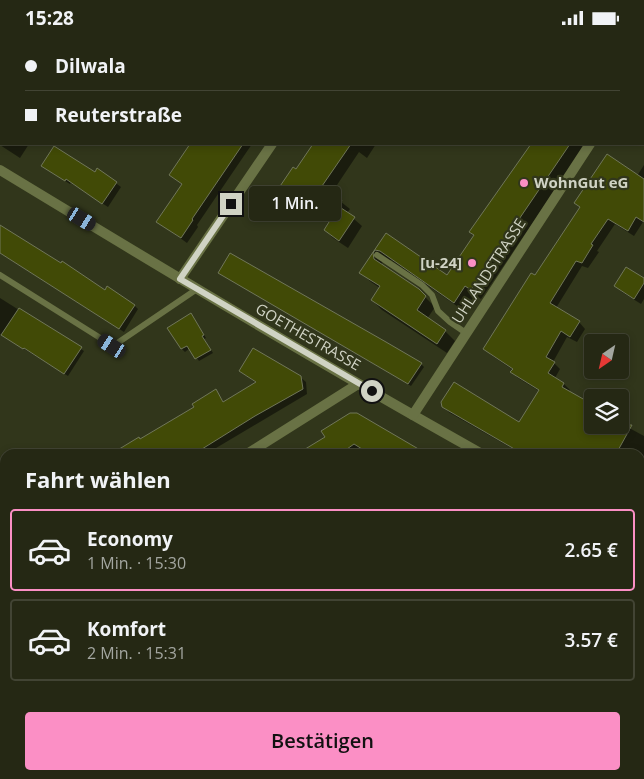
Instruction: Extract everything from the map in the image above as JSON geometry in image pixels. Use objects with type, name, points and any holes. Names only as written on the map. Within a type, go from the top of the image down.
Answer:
[{"type":"street","points":[[180,279],[271,145]]},
{"type":"street","name":"UHLANDSTRASSE","points":[[413,415],[589,145]]},
{"type":"street","name":"GOETHESTRASSE","points":[[0,170],[180,279],[473,449]]},
{"type":"street","points":[[255,449],[358,383]]},
{"type":"lane","points":[[377,255],[422,285],[432,295],[438,311],[466,333]]},
{"type":"lane","points":[[0,275],[112,346],[197,289]]},
{"type":"building","points":[[189,145],[242,145],[181,238],[156,222],[182,184],[169,175]]},
{"type":"building","points":[[312,145],[350,145],[322,186],[342,200],[338,206],[355,217],[339,241],[324,230],[329,222],[302,204],[296,214],[272,198],[293,167],[296,169]]},
{"type":"building","points":[[530,145],[569,145],[471,290],[465,286],[454,303],[380,251],[375,250],[373,253],[374,259],[419,289],[426,296],[417,310],[446,330],[437,344],[371,300],[380,286],[359,273],[386,233],[447,275],[474,235],[469,232]]},
{"type":"building","points":[[54,146],[95,172],[97,168],[117,182],[102,204],[66,179],[65,181],[41,166]]},
{"type":"building","points":[[607,154],[644,179],[644,222],[636,217],[628,231],[608,219],[591,244],[593,245],[582,263],[576,261],[550,303],[580,321],[570,337],[561,331],[546,357],[555,362],[548,373],[564,383],[562,387],[584,399],[584,434],[627,434],[619,449],[514,449],[442,407],[441,402],[454,382],[519,422],[539,390],[510,372],[513,369],[483,349],[531,273],[535,275],[580,207],[574,203]]},
{"type":"building","points":[[0,225],[61,263],[62,261],[105,290],[107,286],[135,305],[119,329],[0,253]]},
{"type":"building","points":[[230,253],[422,363],[408,384],[218,273]]},
{"type":"building","points":[[626,267],[644,278],[644,283],[634,299],[614,286]]},
{"type":"building","points":[[19,308],[82,347],[64,374],[1,335]]},
{"type":"building","points":[[191,313],[211,350],[195,359],[187,346],[181,349],[167,328]]},
{"type":"building","points":[[253,348],[301,376],[303,389],[202,449],[119,449],[194,407],[192,404],[216,389],[223,402],[256,382],[239,371]]},
{"type":"building","points":[[350,413],[357,413],[418,449],[362,449],[354,444],[347,449],[305,449],[325,437],[321,431]]},
{"type":"place","name":"WohnGut eG","points":[[524,183]]},
{"type":"place","name":"[u-24]","points":[[472,263]]},
{"type":"route","points":[[231,204],[180,279],[372,391]]}]
